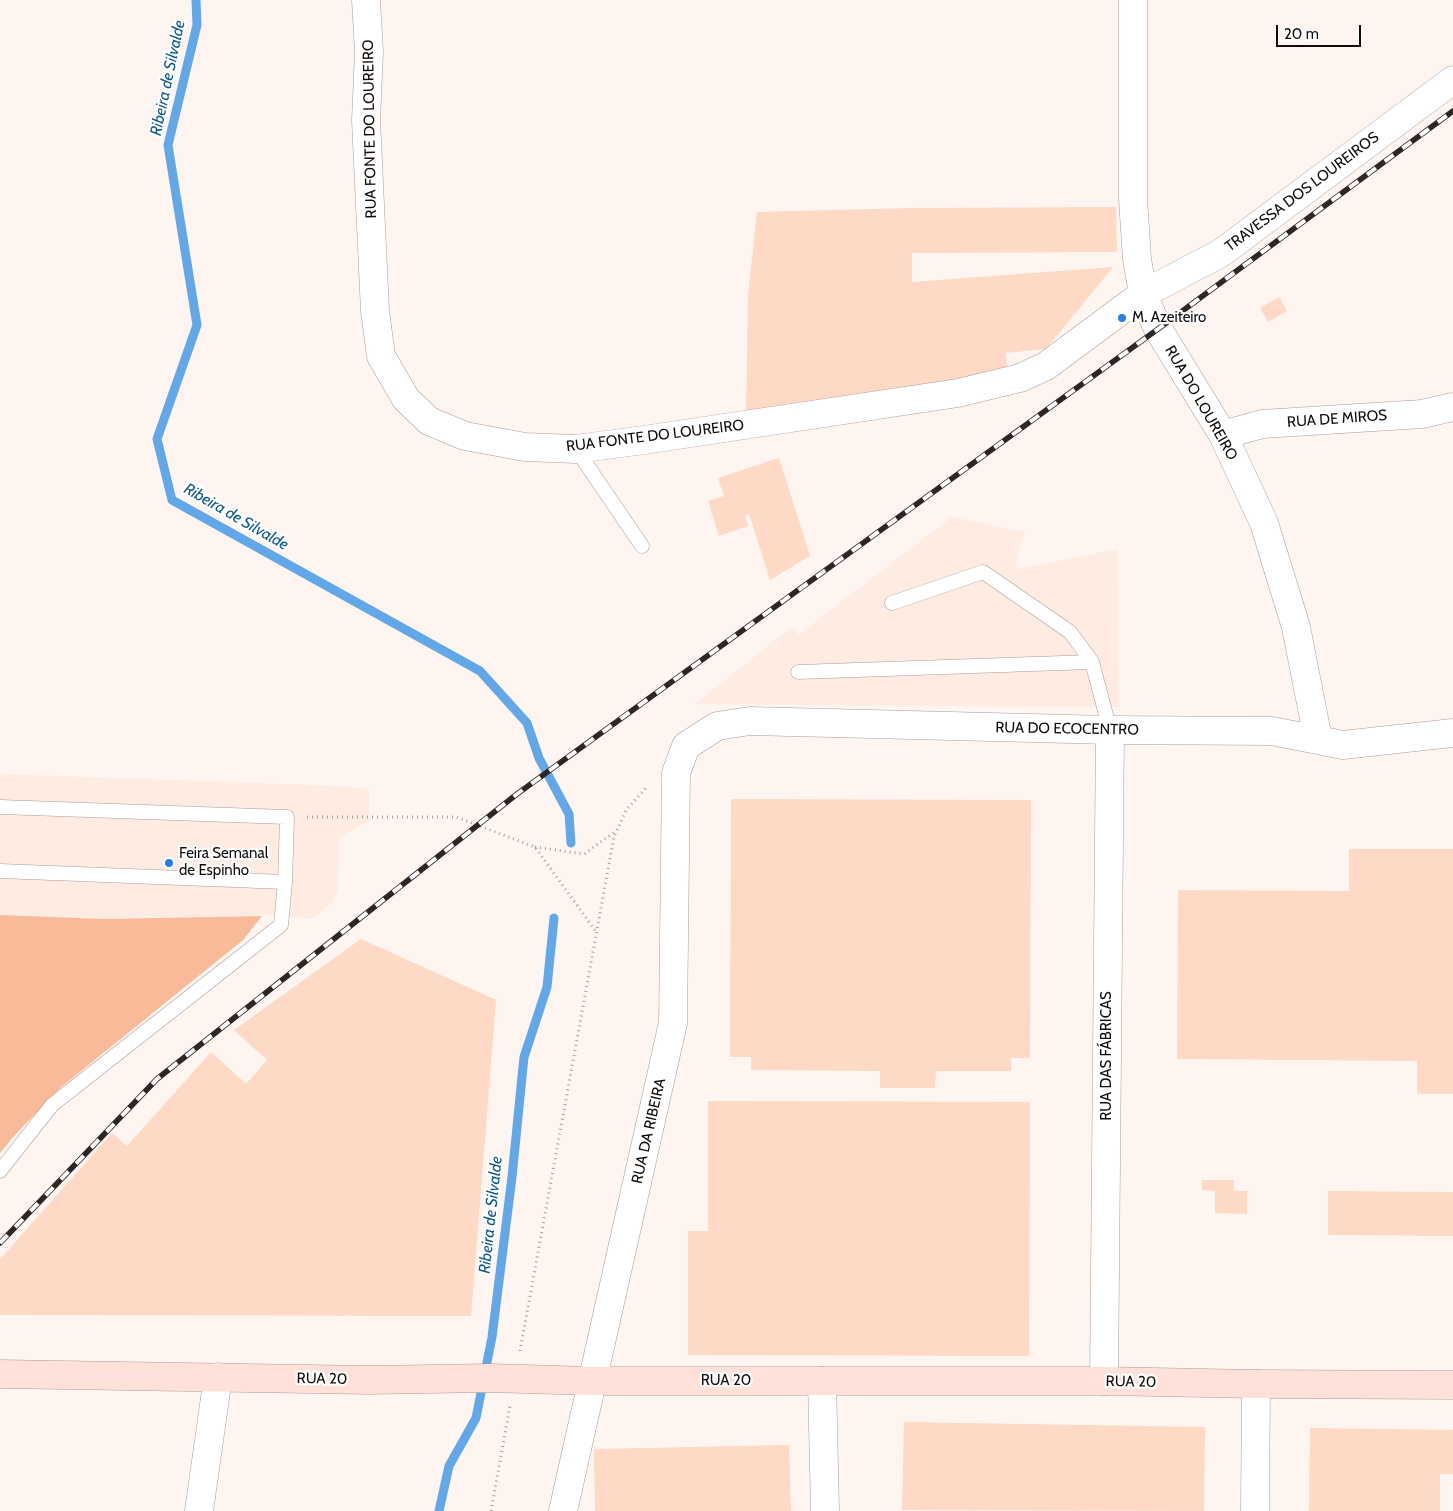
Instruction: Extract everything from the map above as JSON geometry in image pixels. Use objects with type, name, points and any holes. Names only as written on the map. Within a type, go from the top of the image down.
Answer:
[{"type":"main road","name":"RUA 20","points":[[0,1374],[370,1380],[503,1378],[592,1381],[1104,1381],[1453,1385]]},
{"type":"street","name":"RUA FONTE DO LOUREIRO","points":[[366,0],[369,52],[366,120],[375,310],[381,356],[406,399],[429,421],[465,436],[525,447],[576,449],[958,393],[1020,378],[1046,366],[1143,294]]},
{"type":"street","name":"RUA DO LOUREIRO","points":[[1133,0],[1133,199],[1137,259],[1143,294],[1158,328],[1223,435],[1264,523],[1296,627],[1318,739]]},
{"type":"street","name":"TRAVESSA DOS LOUREIROS","points":[[1143,294],[1221,253],[1453,80]]},
{"type":"street","name":"RUA DE MIROS","points":[[1223,435],[1262,424],[1422,414],[1453,407]]},
{"type":"street","name":"RUA DO ECOCENTRO","points":[[686,746],[717,726],[750,720],[1110,730],[1272,731],[1343,745],[1453,733]]},
{"type":"street","name":"RUA DAS FÁBRICAS","points":[[1104,1381],[1110,730]]},
{"type":"street","name":"RUA DA RIBEIRA","points":[[563,1511],[673,1023],[676,773],[686,746]]},
{"type":"street","points":[[199,1511],[218,1377]]},
{"type":"street","points":[[822,1381],[825,1511]]},
{"type":"street","points":[[1255,1511],[1256,1384]]},
{"type":"lane","points":[[576,449],[642,546]]},
{"type":"lane","points":[[892,603],[983,572],[1070,632],[1092,662],[1110,730]]},
{"type":"lane","points":[[798,672],[1092,662]]},
{"type":"lane","points":[[0,807],[287,817],[282,925],[52,1105],[0,1171]]},
{"type":"lane","points":[[0,871],[285,882]]},
{"type":"path","points":[[491,1511],[503,1378],[597,933],[614,837],[626,810],[652,782]]},
{"type":"path","points":[[287,817],[456,817],[535,847],[584,854],[617,830]]},
{"type":"path","points":[[535,847],[597,933]]},
{"type":"shaded area","points":[[952,517],[1025,532],[1014,570],[1118,549],[1119,707],[695,704],[792,627],[798,635]]},
{"type":"shaded area","name":"Feira Semanal de Espinho","points":[[0,774],[339,786],[369,789],[369,821],[339,838],[338,888],[333,902],[311,919],[273,915],[105,919],[0,915]]},
{"type":"shaded area","points":[[0,915],[105,919],[262,916],[243,940],[60,1088],[0,1153]]},
{"type":"building","points":[[1116,207],[1117,252],[912,253],[912,282],[1113,267],[1046,349],[1006,353],[1007,374],[746,416],[748,295],[757,212],[912,208]]},
{"type":"building","points":[[1279,297],[1287,311],[1268,322],[1260,308]]},
{"type":"building","points":[[779,458],[810,556],[770,580],[749,514],[745,516],[748,526],[719,536],[708,501],[724,496],[718,478]]},
{"type":"building","points":[[731,799],[1031,800],[1030,1058],[1011,1058],[1011,1071],[936,1071],[935,1088],[880,1088],[880,1071],[751,1070],[751,1057],[730,1057]]},
{"type":"building","points":[[1349,849],[1453,849],[1453,1094],[1417,1094],[1417,1061],[1177,1059],[1178,890],[1349,891]]},
{"type":"building","points":[[361,939],[496,1000],[471,1316],[0,1315],[0,1259],[112,1133],[127,1146],[211,1052],[246,1084],[267,1060],[234,1030]]},
{"type":"building","points":[[708,1101],[1030,1102],[1029,1356],[688,1355],[688,1231],[708,1231]]},
{"type":"building","points":[[1202,1180],[1234,1180],[1234,1191],[1247,1191],[1247,1214],[1215,1213],[1215,1191],[1202,1190]]},
{"type":"building","points":[[1328,1191],[1453,1192],[1453,1236],[1328,1235]]},
{"type":"building","points":[[904,1422],[1205,1427],[1204,1511],[902,1510]]},
{"type":"building","points":[[1310,1428],[1453,1430],[1453,1474],[1440,1474],[1440,1511],[1309,1511]]},
{"type":"building","points":[[789,1445],[791,1511],[595,1511],[594,1449]]},
{"type":"waterway","name":"Ribeira de Silvalde","points":[[196,0],[197,25],[168,145],[197,325],[157,439],[172,500],[480,671],[527,723],[539,758],[569,814],[571,843]]},
{"type":"waterway","name":"Ribeira de Silvalde","points":[[439,1511],[449,1466],[476,1418],[492,1337],[512,1177],[524,1057],[547,987],[554,918]]},
{"type":"railway","points":[[0,1243],[157,1079],[517,794],[1158,329],[1453,111]]},
{"type":"place","name":"M. Azeiteiro","points":[[1122,318]]},
{"type":"place","name":"Feira Semanal de Espinho","points":[[169,863]]}]
